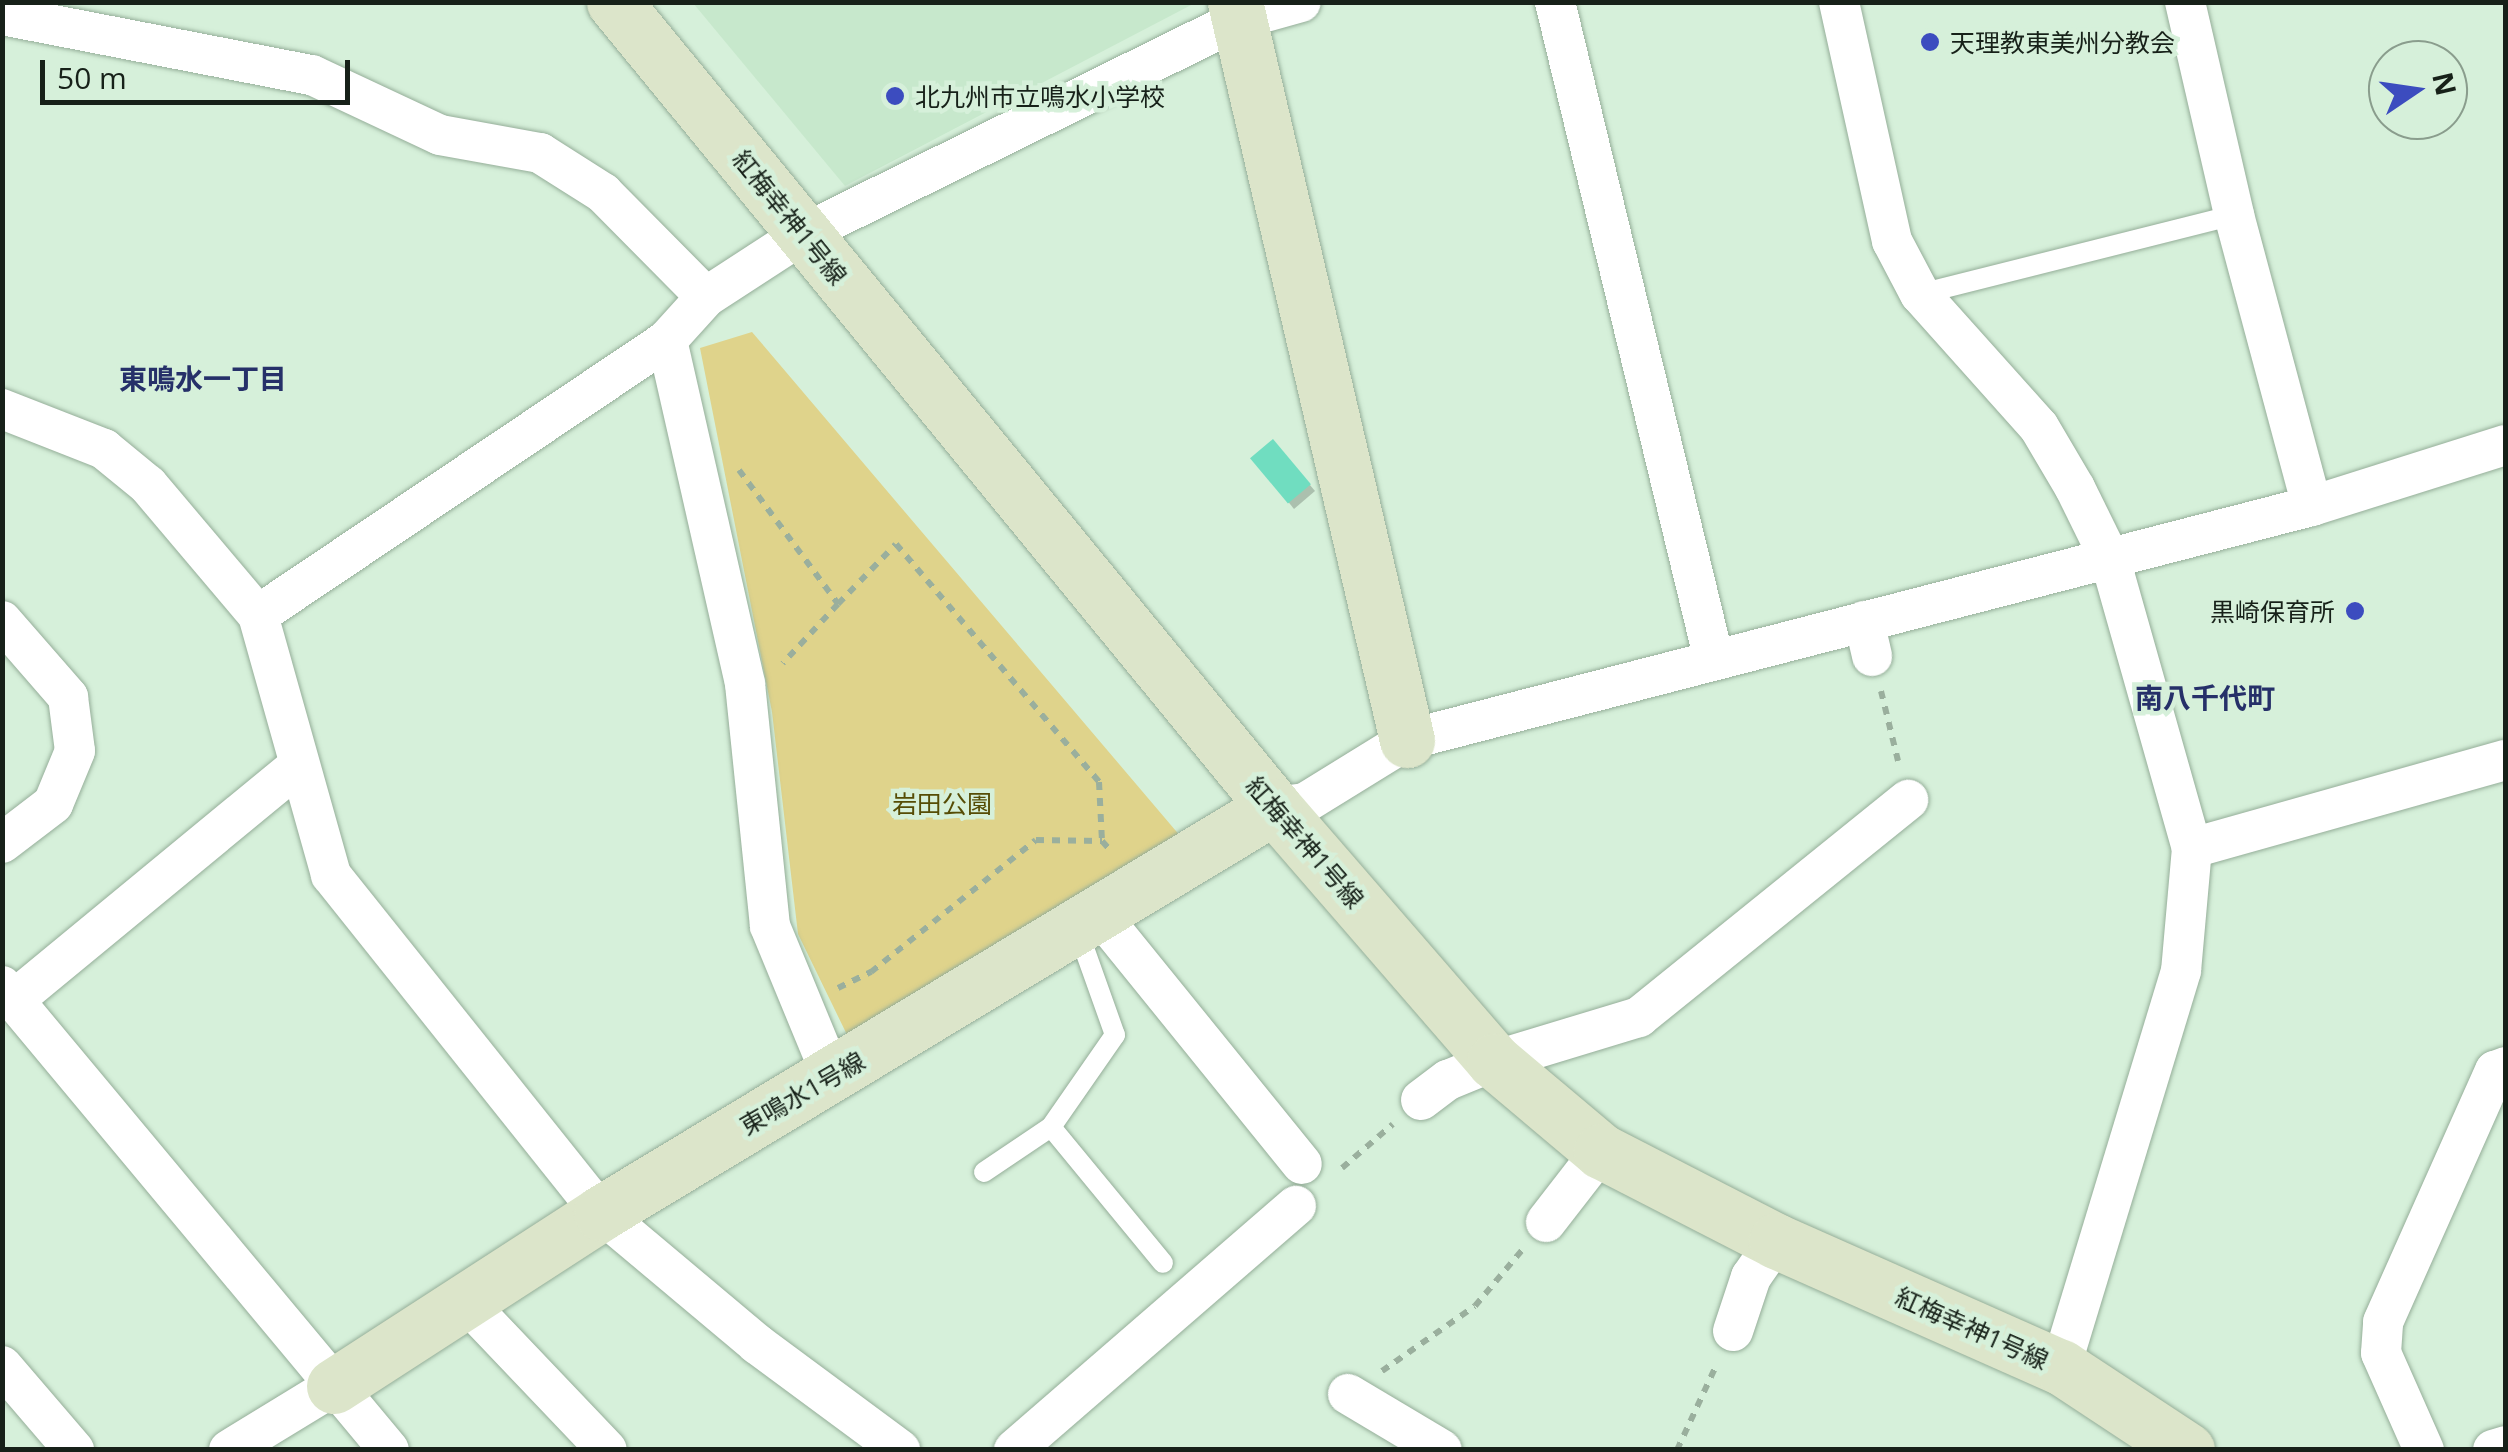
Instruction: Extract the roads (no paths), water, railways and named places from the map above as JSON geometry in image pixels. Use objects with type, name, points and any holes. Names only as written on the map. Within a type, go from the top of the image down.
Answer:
[{"type":"street","name":"紅梅幸神1号線","points":[[614,2],[1274,807],[1494,1061],[1601,1151],[1776,1242],[2061,1367],[2186,1450]]},
{"type":"street","points":[[258,614],[666,340],[706,296],[803,234],[1238,11],[1301,2]]},
{"type":"street","points":[[1555,2],[1713,656]]},
{"type":"street","points":[[1839,2],[1892,242],[1920,294],[2038,427],[2110,559],[2192,848],[2181,972],[2061,1367]]},
{"type":"street","points":[[2185,2],[2234,215],[2312,506]]},
{"type":"street","points":[[1238,11],[1408,740]]},
{"type":"street","points":[[2,16],[312,75],[440,135],[540,153],[603,193],[706,296]]},
{"type":"street","points":[[666,340],[746,684],[770,926],[830,1074]]},
{"type":"street","points":[[2,409],[104,449],[134,473],[258,614],[296,767],[331,874],[600,1214],[758,1344],[900,1450]]},
{"type":"street","points":[[1274,807],[1305,803],[1408,740],[1713,656],[1868,639],[2110,559],[2312,506],[2506,445]]},
{"type":"street","points":[[2,621],[68,697],[75,751],[53,804],[2,843]]},
{"type":"street","points":[[2192,848],[2506,760]]},
{"type":"street","points":[[296,767],[8,993],[390,1450]]},
{"type":"street","points":[[1421,1100],[1448,1080],[1494,1061],[1638,1017],[1908,800]]},
{"type":"street","name":"東鳴水1号線","points":[[334,1386],[600,1214],[830,1074],[1109,912],[1274,807]]},
{"type":"street","points":[[1109,912],[1302,1164]]},
{"type":"street","points":[[2424,1450],[2382,1353],[2383,1322],[2494,1071],[2506,1066]]},
{"type":"street","points":[[1546,1222],[1601,1151]]},
{"type":"street","points":[[1014,1450],[1296,1206]]},
{"type":"street","points":[[1733,1331],[1751,1277],[1776,1242]]},
{"type":"street","points":[[466,1302],[607,1450]]},
{"type":"street","points":[[2,1366],[74,1450]]},
{"type":"street","points":[[229,1450],[334,1386]]},
{"type":"street","points":[[1348,1394],[1442,1450]]},
{"type":"street","points":[[2493,1450],[2506,1446]]},
{"type":"lane","points":[[1920,294],[2234,215]]},
{"type":"lane","points":[[984,1172],[1050,1126],[1115,1035],[1109,912]]},
{"type":"lane","points":[[1050,1126],[1163,1263]]},
{"type":"place","name":"天理教東美州分教会","points":[[1930,42]]},
{"type":"place","name":"北九州市立鳴水小学校","points":[[895,96]]},
{"type":"place","name":"黒崎保育所","points":[[2355,611]]},
{"type":"district","name":"東鳴水一丁目","points":[[203,378]]},
{"type":"district","name":"南八千代町","points":[[2205,697]]},
{"type":"park label","name":"岩田公園","points":[[942,803]]}]
